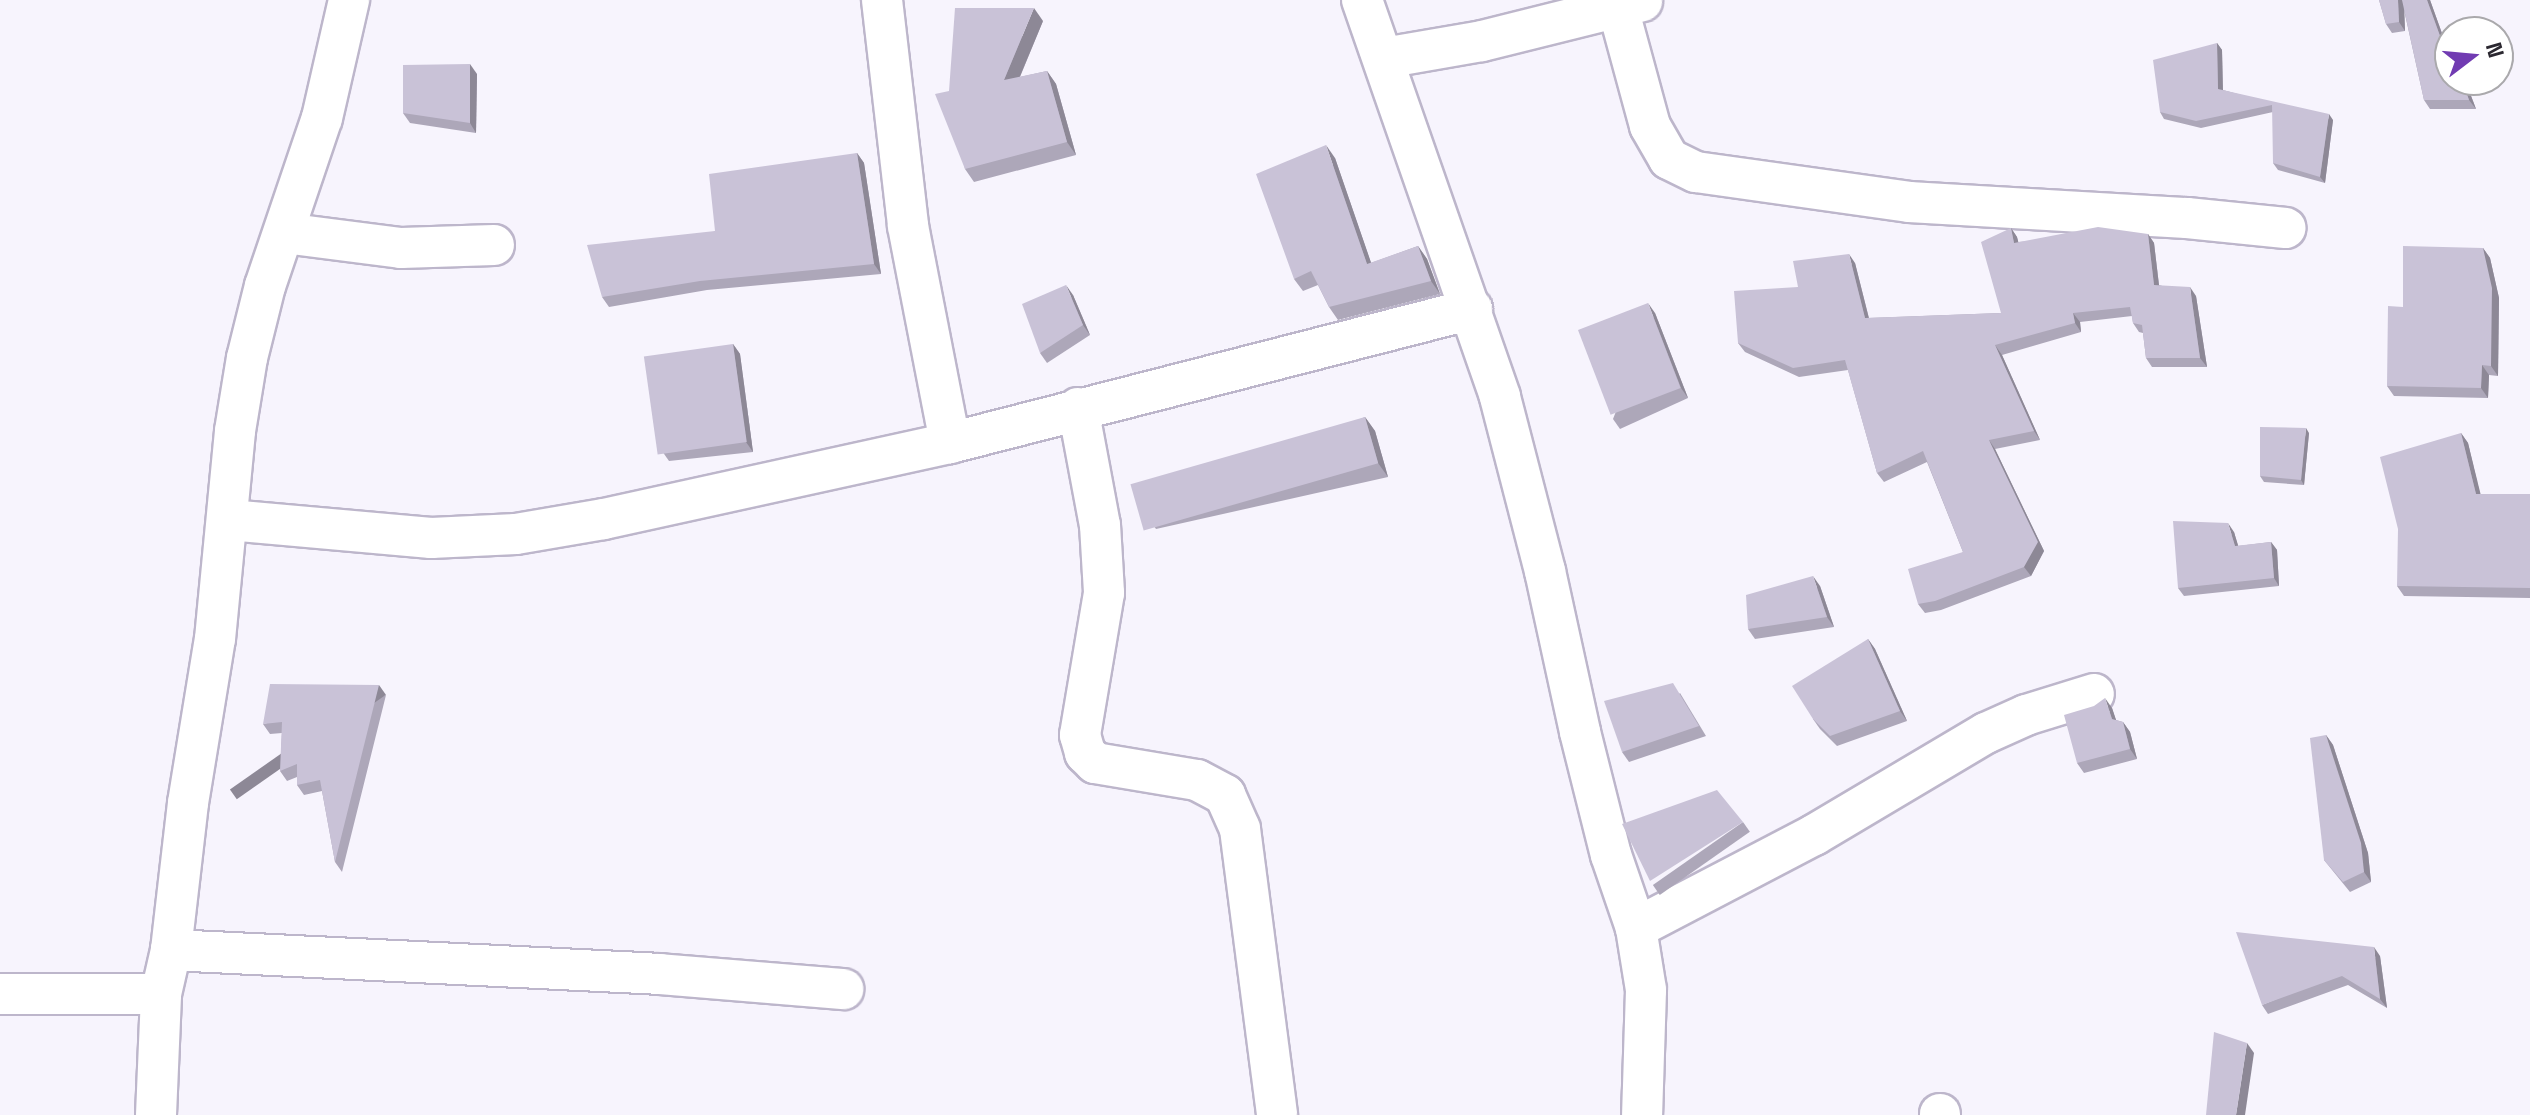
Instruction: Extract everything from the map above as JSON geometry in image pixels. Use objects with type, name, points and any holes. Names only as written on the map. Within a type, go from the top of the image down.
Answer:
[{"type":"street","points":[[156,1115],[161,994],[171,950],[188,803],[215,639],[229,520],[235,431],[247,358],[265,286],[322,118],[349,0]]},
{"type":"street","points":[[882,0],[908,226],[950,443]]},
{"type":"street","points":[[1362,0],[1472,309],[1500,397],[1545,571],[1564,666],[1604,827],[1636,928],[1646,990],[1642,1115]]},
{"type":"street","points":[[1384,58],[1482,41],[1631,4],[1650,126],[1669,159],[1696,172],[1909,202],[2187,218],[2285,228]]},
{"type":"street","points":[[284,233],[401,248],[494,245]]},
{"type":"street","points":[[229,520],[431,538],[516,534],[604,519],[950,443],[1472,309]]},
{"type":"street","points":[[1078,408],[1100,525],[1104,593],[1080,735],[1082,744],[1085,753],[1095,763],[1197,780],[1225,795],[1240,829],[1277,1115]]},
{"type":"street","points":[[1636,928],[1814,835],[1986,733],[2026,715],[2094,694]]},
{"type":"street","points":[[171,950],[659,974],[843,989]]},
{"type":"street","points":[[0,994],[161,994]]},
{"type":"building","points":[[2379,0],[2398,0],[2399,22],[2386,24]]},
{"type":"building","points":[[2402,0],[2427,0],[2434,19],[2434,96],[2468,96],[2469,100],[2424,100]]},
{"type":"building","points":[[955,8],[1034,8],[1004,80],[1047,71],[1067,142],[965,169],[935,94],[949,91]]},
{"type":"building","points":[[2217,43],[2218,89],[2329,114],[2320,177],[2273,163],[2272,105],[2196,121],[2160,112],[2153,60]]},
{"type":"building","points":[[470,64],[470,123],[403,113],[403,65]]},
{"type":"building","points":[[1326,145],[1367,264],[1418,246],[1431,281],[1329,307],[1311,271],[1294,279],[1256,174]]},
{"type":"building","points":[[857,153],[874,264],[700,281],[602,297],[587,245],[715,231],[709,174]]},
{"type":"building","points":[[2098,227],[2148,234],[2154,285],[2190,287],[2200,358],[2146,358],[2142,325],[2133,323],[2130,307],[2073,313],[2075,323],[1995,345],[2034,431],[1989,440],[2038,542],[2024,567],[1935,601],[1918,604],[1908,569],[1963,552],[1923,451],[1877,473],[1845,360],[1793,368],[1738,343],[1734,291],[1798,287],[1793,261],[1849,254],[1865,318],[2001,313],[1981,242],[2011,228],[2014,243]]},
{"type":"building","points":[[2403,246],[2483,248],[2492,288],[2491,366],[2482,365],[2481,388],[2387,386],[2388,306],[2403,307]]},
{"type":"building","points":[[1066,285],[1083,325],[1040,353],[1022,304]]},
{"type":"building","points":[[1648,303],[1681,388],[1611,415],[1578,330]]},
{"type":"building","points":[[733,344],[747,442],[658,455],[644,357]]},
{"type":"building","points":[[1365,417],[1378,463],[1144,530],[1130,484]]},
{"type":"building","points":[[2260,427],[2306,428],[2301,480],[2260,476]]},
{"type":"building","points":[[2461,433],[2476,494],[2530,494],[2530,588],[2397,586],[2398,529],[2380,457]]},
{"type":"building","points":[[2173,521],[2228,523],[2235,546],[2271,542],[2274,578],[2178,588]]},
{"type":"building","points":[[1813,576],[1827,617],[1748,629],[1746,595]]},
{"type":"building","points":[[1868,639],[1900,711],[1830,736],[1813,719],[1792,686]]},
{"type":"building","points":[[1673,683],[1699,726],[1622,752],[1604,701]]},
{"type":"building","points":[[270,684],[379,685],[335,862],[320,780],[297,785],[297,764],[280,771],[282,722],[263,724]]},
{"type":"building","points":[[2105,698],[2112,719],[2123,722],[2130,749],[2077,763],[2064,715],[2094,706]]},
{"type":"building","points":[[2326,735],[2361,843],[2364,872],[2343,882],[2324,860],[2310,738]]},
{"type":"building","points":[[1717,790],[1743,822],[1650,881],[1622,824]]},
{"type":"building","points":[[2236,932],[2374,947],[2380,999],[2342,976],[2262,1005]]},
{"type":"building","points":[[2214,1032],[2247,1043],[2236,1115],[2206,1115]]}]
